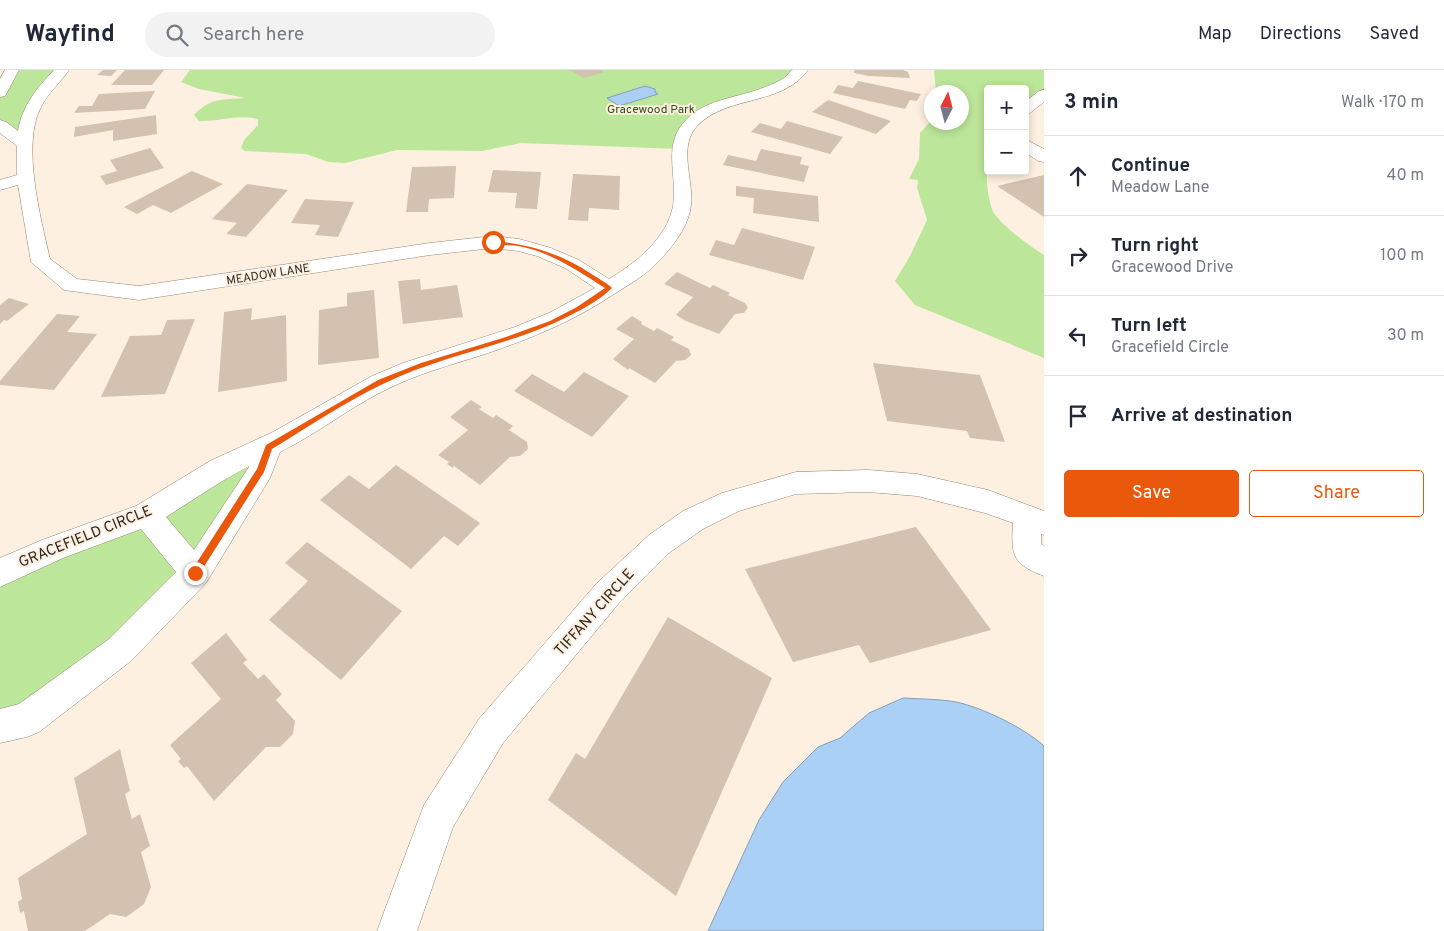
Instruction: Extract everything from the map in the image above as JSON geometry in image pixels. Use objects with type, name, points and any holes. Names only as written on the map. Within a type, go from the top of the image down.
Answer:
[{"type":"street","points":[[0,92],[12,70]]},
{"type":"street","name":"MEADOW LANE","points":[[62,70],[44,89],[30,114],[25,144],[26,178],[41,262],[71,284],[139,293],[438,248],[493,242],[519,245],[544,252],[572,264],[609,288]]},
{"type":"street","name":"GRACEFIELD CIRCLE","points":[[0,573],[28,557],[146,514],[230,463],[268,447],[380,382],[424,365],[508,339],[552,322],[580,308],[641,267],[679,220],[682,205],[683,178],[678,149],[681,138],[695,119],[711,110],[775,88],[796,76],[801,70]]},
{"type":"street","points":[[1029,107],[1044,94]]},
{"type":"street","points":[[0,125],[25,144]]},
{"type":"street","points":[[1029,147],[1044,157]]},
{"type":"street","points":[[0,184],[26,178]]},
{"type":"street","points":[[0,726],[27,720],[120,650],[195,573],[261,470],[268,447]]},
{"type":"street","name":"TIFFANY CIRCLE","points":[[397,931],[437,818],[491,730],[608,593],[659,544],[693,520],[732,502],[796,483],[868,481],[917,485],[988,502],[1035,520]]},
{"type":"street","points":[[146,514],[195,573]]},
{"type":"street","points":[[1035,520],[1026,550],[1044,563]]},
{"type":"green space","points":[[12,70],[62,70],[43,89],[25,145],[0,125],[0,93]]},
{"type":"green space","name":"Gracewood Park","points":[[190,70],[801,70],[795,76],[695,119],[678,149],[521,143],[482,151],[397,150],[345,163],[328,162],[306,154],[245,151],[241,148],[244,140],[258,125],[258,119],[243,117],[199,121],[194,115],[212,102],[245,98],[199,89],[181,82]]},
{"type":"green space","points":[[934,70],[1044,70],[1044,94],[1029,107],[1029,85],[984,85],[984,175],[988,175],[988,192],[994,213],[1017,236],[1044,255],[1044,358],[915,305],[895,281],[910,256],[927,220],[917,188],[918,180],[909,179],[919,159],[920,133],[924,129],[969,130],[969,85],[935,85]]},
{"type":"green space","points":[[268,447],[195,573],[0,726],[0,573]]},
{"type":"water","points":[[645,86],[655,89],[655,92],[658,94],[619,106],[607,98]]},
{"type":"water","points":[[903,698],[950,701],[973,707],[1013,725],[1044,746],[1044,931],[708,931],[759,820],[783,782],[818,747],[840,738],[869,713]]},
{"type":"building","points":[[103,70],[117,70],[111,76],[97,75]]},
{"type":"building","points":[[125,70],[164,70],[152,85],[111,85]]},
{"type":"building","points":[[570,70],[600,70],[604,72],[584,78]]},
{"type":"building","points":[[854,70],[903,70],[908,72],[910,78],[869,76],[854,73]]},
{"type":"building","points":[[858,81],[921,94],[917,101],[910,100],[905,109],[833,93],[838,85],[853,88]]},
{"type":"building","points":[[155,91],[145,109],[74,113],[79,106],[92,106],[99,94]]},
{"type":"building","points":[[828,100],[891,121],[876,134],[812,112]]},
{"type":"building","points":[[156,115],[157,134],[113,141],[113,130],[74,137],[75,127]]},
{"type":"building","points":[[787,121],[843,137],[830,154],[751,132],[760,123],[781,129]]},
{"type":"building","points":[[150,148],[164,168],[106,185],[100,176],[117,171],[110,160]]},
{"type":"building","points":[[761,149],[802,157],[800,164],[809,166],[804,182],[723,165],[728,155],[756,161]]},
{"type":"building","points":[[456,166],[454,198],[429,199],[428,212],[406,212],[412,167]]},
{"type":"building","points":[[493,170],[541,172],[537,209],[515,208],[517,193],[488,192]]},
{"type":"building","points":[[192,171],[223,184],[171,213],[153,205],[137,214],[124,207]]},
{"type":"building","points":[[573,174],[620,176],[619,210],[589,208],[588,221],[568,220]]},
{"type":"building","points":[[1044,175],[1044,217],[997,186]]},
{"type":"building","points":[[247,184],[288,190],[246,237],[226,234],[237,223],[212,219]]},
{"type":"building","points":[[736,186],[818,196],[819,222],[753,213],[754,198],[736,196]]},
{"type":"building","points":[[305,199],[354,202],[338,237],[315,235],[320,225],[291,223]]},
{"type":"building","points":[[742,228],[815,247],[803,280],[709,255],[716,240],[734,245]]},
{"type":"building","points":[[677,272],[710,288],[713,285],[730,293],[728,295],[745,303],[748,308],[744,313],[735,314],[719,334],[686,321],[676,315],[693,297],[664,284]]},
{"type":"building","points":[[420,279],[421,290],[457,285],[463,317],[403,324],[398,281]]},
{"type":"building","points":[[374,290],[379,358],[318,365],[319,310],[347,306],[347,293]]},
{"type":"building","points":[[9,298],[29,304],[7,321],[4,320],[0,324],[0,305]]},
{"type":"building","points":[[252,308],[251,320],[286,315],[287,381],[218,392],[224,312]]},
{"type":"building","points":[[57,314],[80,316],[67,332],[97,334],[54,390],[0,385],[0,381]]},
{"type":"building","points":[[632,316],[642,322],[641,324],[654,331],[657,328],[674,337],[671,340],[689,349],[691,355],[685,360],[676,361],[655,383],[629,368],[628,370],[613,359],[634,339],[616,329]]},
{"type":"building","points":[[195,319],[165,394],[101,397],[130,336],[161,335],[167,320]]},
{"type":"building","points":[[873,363],[980,375],[1005,442],[970,438],[967,431],[887,421]]},
{"type":"building","points":[[584,372],[629,396],[592,437],[514,391],[532,374],[564,392]]},
{"type":"building","points":[[471,400],[482,407],[479,409],[493,418],[496,415],[513,426],[509,430],[527,442],[528,449],[520,456],[510,457],[480,485],[454,466],[453,468],[447,464],[449,462],[438,455],[468,430],[450,417]]},
{"type":"building","points":[[396,465],[480,523],[458,546],[444,536],[411,569],[320,500],[349,475],[369,489]]},
{"type":"building","points":[[916,527],[991,630],[870,663],[859,645],[793,662],[745,569]]},
{"type":"building","points":[[307,542],[402,611],[341,680],[269,620],[308,581],[285,563]]},
{"type":"building","points":[[668,617],[772,678],[676,896],[548,800],[576,753],[585,759]]},
{"type":"building","points":[[226,633],[247,660],[243,663],[258,679],[264,674],[282,694],[276,700],[295,721],[293,734],[280,747],[266,747],[214,801],[187,766],[184,768],[178,761],[181,759],[170,745],[221,699],[191,663]]},
{"type":"building","points":[[120,749],[130,791],[125,794],[132,819],[140,814],[150,846],[141,852],[151,887],[144,904],[126,917],[110,914],[85,931],[28,931],[24,911],[20,913],[18,902],[22,899],[18,878],[87,834],[74,778]]},
{"type":"route","points":[[195,573],[261,470],[268,447],[380,382],[424,365],[508,339],[552,322],[580,308],[609,288],[558,257],[530,247],[493,242]]}]
